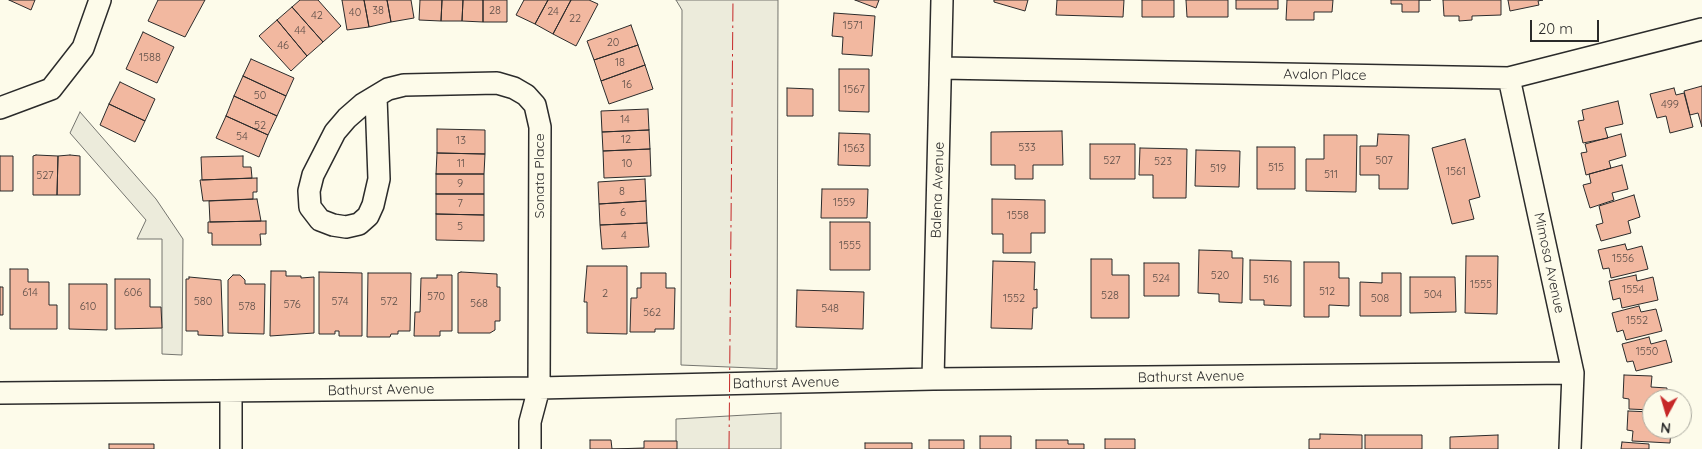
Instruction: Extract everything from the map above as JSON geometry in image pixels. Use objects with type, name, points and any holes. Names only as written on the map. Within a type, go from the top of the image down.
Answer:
[{"type":"street","points":[[0,108],[51,89],[83,48],[100,0]]},
{"type":"street","name":"Balena Avenue","points":[[933,380],[942,0]]},
{"type":"street","name":"Avalon Place","points":[[941,68],[1509,78],[1702,29]]},
{"type":"street","name":"Mimosa Avenue","points":[[1509,78],[1573,374],[1570,449]]},
{"type":"street","name":"Sonata Place","points":[[376,97],[379,179],[373,205],[368,216],[359,224],[346,227],[333,226],[320,220],[310,207],[309,191],[313,175],[336,132],[358,109],[376,97],[388,89],[404,85],[498,83],[514,88],[526,95],[535,104],[540,127],[539,388],[530,422],[530,449]]},
{"type":"street","name":"Bathurst Avenue","points":[[0,394],[539,388],[933,380],[1573,374]]},
{"type":"street","points":[[231,392],[231,449]]},
{"type":"shaded area","points":[[676,0],[778,0],[777,369],[681,365],[682,10]]},
{"type":"shaded area","points":[[80,112],[156,199],[183,239],[182,355],[162,354],[162,239],[137,239],[146,220],[70,133]]},
{"type":"shaded area","points":[[781,413],[781,449],[676,449],[676,419]]},
{"type":"building","points":[[9,0],[35,0],[31,10]]},
{"type":"building","points":[[158,0],[205,0],[185,37],[148,21]]},
{"type":"building","points":[[300,0],[318,0],[341,26],[323,42],[292,7]]},
{"type":"building","points":[[342,0],[364,0],[369,27],[347,30]]},
{"type":"building","points":[[364,0],[387,0],[391,22],[369,27]]},
{"type":"building","points":[[387,0],[411,0],[414,18],[391,22]]},
{"type":"building","points":[[420,0],[442,0],[441,21],[419,20]]},
{"type":"building","points":[[442,0],[463,0],[462,21],[441,21]]},
{"type":"building","points":[[463,0],[483,0],[483,22],[462,21]]},
{"type":"building","points":[[483,0],[507,0],[507,22],[483,22]]},
{"type":"building","points":[[524,0],[548,0],[535,24],[516,15]]},
{"type":"building","points":[[548,0],[571,0],[553,34],[535,24]]},
{"type":"building","points":[[571,0],[589,0],[598,4],[576,46],[553,34]]},
{"type":"building","points":[[855,0],[879,0],[876,8]]},
{"type":"building","points":[[994,0],[1028,0],[1025,11],[994,2]]},
{"type":"building","points":[[1057,0],[1124,0],[1123,17],[1056,15]]},
{"type":"building","points":[[1142,0],[1174,0],[1174,17],[1142,17]]},
{"type":"building","points":[[1186,0],[1228,0],[1228,17],[1187,17]]},
{"type":"building","points":[[1236,0],[1278,0],[1278,9],[1236,9]]},
{"type":"building","points":[[1287,0],[1333,0],[1332,12],[1314,12],[1314,20],[1286,20]]},
{"type":"building","points":[[1391,0],[1419,0],[1419,12],[1402,12],[1402,4],[1391,4]]},
{"type":"building","points":[[1443,0],[1501,0],[1501,15],[1472,16],[1472,20],[1459,21],[1459,16],[1444,16]]},
{"type":"building","points":[[1508,0],[1543,0],[1538,1],[1539,5],[1510,11]]},
{"type":"building","points":[[292,7],[323,42],[307,56],[277,20]]},
{"type":"building","points":[[834,13],[875,16],[872,56],[842,54],[843,37],[832,36]]},
{"type":"building","points":[[277,20],[307,56],[291,71],[259,36]]},
{"type":"building","points":[[631,25],[638,45],[594,60],[587,41]]},
{"type":"building","points":[[143,32],[174,47],[157,83],[126,69]]},
{"type":"building","points":[[638,45],[645,65],[601,81],[594,60]]},
{"type":"building","points":[[251,59],[294,78],[286,96],[243,76]]},
{"type":"building","points":[[645,65],[653,89],[609,104],[601,81]]},
{"type":"building","points":[[839,69],[869,69],[869,112],[839,111]]},
{"type":"building","points":[[243,76],[286,96],[277,116],[234,96]]},
{"type":"building","points":[[120,82],[155,99],[145,121],[109,104]]},
{"type":"building","points":[[1702,86],[1702,127],[1698,113],[1690,115],[1684,91]]},
{"type":"building","points":[[787,88],[813,89],[813,116],[787,116]]},
{"type":"building","points":[[1674,88],[1676,95],[1684,93],[1693,127],[1670,133],[1666,116],[1657,118],[1650,94]]},
{"type":"building","points":[[234,96],[277,116],[268,135],[226,116]]},
{"type":"building","points":[[1618,101],[1623,124],[1605,128],[1608,138],[1583,143],[1578,121],[1584,120],[1582,110]]},
{"type":"building","points":[[109,104],[145,121],[135,142],[100,125]]},
{"type":"building","points":[[648,109],[649,130],[602,132],[601,111]]},
{"type":"building","points":[[226,116],[268,135],[259,157],[216,138]]},
{"type":"building","points":[[437,129],[485,130],[485,154],[437,153]]},
{"type":"building","points":[[649,130],[650,149],[603,151],[602,132]]},
{"type":"building","points":[[1062,131],[1063,165],[1033,165],[1033,179],[1015,179],[1015,165],[991,165],[991,132]]},
{"type":"building","points":[[839,133],[870,134],[870,166],[838,165]]},
{"type":"building","points":[[1378,134],[1409,135],[1408,189],[1379,189],[1379,175],[1360,175],[1360,146],[1377,146]]},
{"type":"building","points":[[1621,134],[1626,156],[1609,161],[1611,168],[1586,175],[1581,153],[1587,152],[1585,144]]},
{"type":"building","points":[[1324,135],[1357,135],[1356,192],[1306,191],[1306,159],[1324,159]]},
{"type":"building","points":[[1465,139],[1480,197],[1469,200],[1474,219],[1452,224],[1432,148]]},
{"type":"building","points":[[1090,144],[1135,144],[1135,179],[1090,179]]},
{"type":"building","points":[[1257,147],[1295,147],[1295,189],[1257,189]]},
{"type":"building","points":[[1140,148],[1187,149],[1186,198],[1153,198],[1153,175],[1139,175]]},
{"type":"building","points":[[650,149],[651,176],[604,178],[603,151]]},
{"type":"building","points":[[1196,150],[1240,151],[1239,187],[1195,186]]},
{"type":"building","points":[[437,153],[485,154],[484,174],[436,174]]},
{"type":"building","points":[[0,156],[13,156],[13,191],[0,191]]},
{"type":"building","points":[[33,156],[58,156],[57,195],[33,195]]},
{"type":"building","points":[[58,156],[80,156],[80,195],[57,195]]},
{"type":"building","points":[[243,156],[243,167],[251,167],[252,178],[202,180],[201,157]]},
{"type":"building","points":[[1622,165],[1628,189],[1612,193],[1614,200],[1590,208],[1583,185],[1591,183],[1589,174]]},
{"type":"building","points":[[436,174],[484,174],[484,194],[436,194]]},
{"type":"building","points":[[257,178],[257,192],[253,192],[253,199],[203,201],[200,180]]},
{"type":"building","points":[[645,179],[646,201],[599,204],[598,182]]},
{"type":"building","points":[[822,189],[868,189],[867,218],[821,218]]},
{"type":"building","points":[[436,194],[484,194],[484,215],[436,214]]},
{"type":"building","points":[[1634,195],[1640,217],[1628,221],[1631,233],[1601,241],[1596,225],[1603,223],[1599,206]]},
{"type":"building","points":[[257,199],[261,221],[210,222],[209,201]]},
{"type":"building","points":[[992,199],[1045,200],[1045,233],[1031,233],[1031,253],[1003,253],[1003,234],[992,234]]},
{"type":"building","points":[[646,201],[647,223],[600,225],[599,204]]},
{"type":"building","points":[[436,214],[484,215],[484,241],[436,240]]},
{"type":"building","points":[[266,221],[266,234],[260,234],[261,245],[212,245],[212,233],[208,233],[208,222]]},
{"type":"building","points":[[830,222],[870,222],[870,270],[830,270]]},
{"type":"building","points":[[647,223],[649,247],[602,249],[600,225]]},
{"type":"building","points":[[1625,244],[1627,250],[1642,246],[1648,269],[1611,278],[1609,268],[1603,269],[1598,250]]},
{"type":"building","points":[[1199,250],[1232,251],[1232,258],[1243,258],[1242,303],[1219,302],[1219,294],[1198,293]]},
{"type":"building","points":[[1466,256],[1498,256],[1497,314],[1465,313]]},
{"type":"building","points":[[1091,259],[1112,259],[1112,275],[1129,275],[1129,318],[1091,318]]},
{"type":"building","points":[[1250,260],[1291,261],[1291,306],[1264,305],[1264,300],[1250,300]]},
{"type":"building","points":[[993,261],[1035,262],[1034,290],[1037,289],[1037,308],[1033,308],[1032,329],[991,328]]},
{"type":"building","points":[[1304,262],[1339,262],[1339,278],[1349,278],[1349,306],[1329,305],[1329,317],[1304,317]]},
{"type":"building","points":[[1144,263],[1179,263],[1179,296],[1144,296]]},
{"type":"building","points":[[587,266],[627,266],[627,334],[587,333],[587,302],[584,302]]},
{"type":"building","points":[[10,269],[28,269],[28,282],[49,282],[49,305],[57,305],[57,329],[10,329]]},
{"type":"building","points":[[271,271],[286,271],[286,276],[314,277],[314,333],[270,336]]},
{"type":"building","points":[[319,272],[362,273],[362,336],[339,336],[339,331],[335,331],[335,334],[319,334]]},
{"type":"building","points":[[368,273],[411,273],[410,331],[398,331],[398,334],[391,334],[390,337],[367,337]]},
{"type":"building","points":[[458,273],[497,274],[497,287],[500,287],[500,321],[495,321],[495,330],[490,333],[458,333]]},
{"type":"building","points":[[641,273],[666,273],[666,288],[675,288],[674,329],[655,329],[655,332],[630,332],[631,298],[637,298],[637,288],[641,288]]},
{"type":"building","points":[[1382,273],[1401,273],[1401,316],[1360,316],[1360,282],[1382,283]]},
{"type":"building","points":[[233,275],[240,275],[245,280],[245,284],[265,284],[264,334],[228,333],[228,280]]},
{"type":"building","points":[[437,275],[452,275],[452,331],[440,331],[440,336],[414,336],[415,312],[420,312],[421,278],[437,278]]},
{"type":"building","points":[[1636,275],[1637,281],[1653,277],[1658,300],[1622,308],[1620,298],[1613,300],[1609,281]]},
{"type":"building","points":[[189,277],[221,280],[223,336],[198,335],[198,331],[186,331],[186,279],[189,279]]},
{"type":"building","points":[[1410,277],[1455,277],[1456,312],[1410,313]]},
{"type":"building","points":[[115,279],[150,279],[150,307],[161,307],[162,328],[115,329]]},
{"type":"building","points":[[69,284],[107,284],[107,330],[69,329]]},
{"type":"building","points":[[0,287],[3,287],[3,315],[0,315]]},
{"type":"building","points":[[797,290],[864,292],[863,329],[796,327]]},
{"type":"building","points":[[1639,306],[1641,312],[1656,309],[1662,331],[1626,340],[1623,330],[1617,332],[1612,313]]},
{"type":"building","points":[[1649,337],[1651,344],[1666,340],[1672,362],[1636,371],[1633,361],[1627,362],[1622,344]]},
{"type":"building","points":[[1624,375],[1652,376],[1651,387],[1667,388],[1642,389],[1642,410],[1629,409],[1629,399],[1623,398]]},
{"type":"building","points":[[1628,411],[1642,412],[1642,439],[1670,439],[1670,443],[1632,441],[1633,431],[1627,430]]},
{"type":"building","points":[[1320,434],[1362,435],[1362,449],[1309,449],[1309,439],[1320,439]]},
{"type":"building","points":[[1365,435],[1422,435],[1422,449],[1365,449]]},
{"type":"building","points":[[1498,435],[1498,449],[1450,449],[1450,437]]},
{"type":"building","points":[[980,436],[1011,436],[1011,449],[980,449]]},
{"type":"building","points":[[1105,439],[1135,439],[1135,449],[1105,449]]},
{"type":"building","points":[[590,440],[611,440],[612,449],[590,449]]},
{"type":"building","points":[[929,440],[964,440],[964,449],[929,449]]},
{"type":"building","points":[[1036,440],[1068,440],[1068,444],[1084,444],[1084,449],[1036,449]]},
{"type":"building","points":[[644,441],[677,441],[677,449],[612,449],[644,448]]},
{"type":"building","points":[[1622,442],[1649,444],[1649,449],[1621,449]]},
{"type":"building","points":[[865,443],[912,443],[912,449],[865,449]]},
{"type":"building","points":[[109,444],[154,444],[154,449],[109,449]]},
{"type":"power","points":[[729,449],[733,0]]}]
